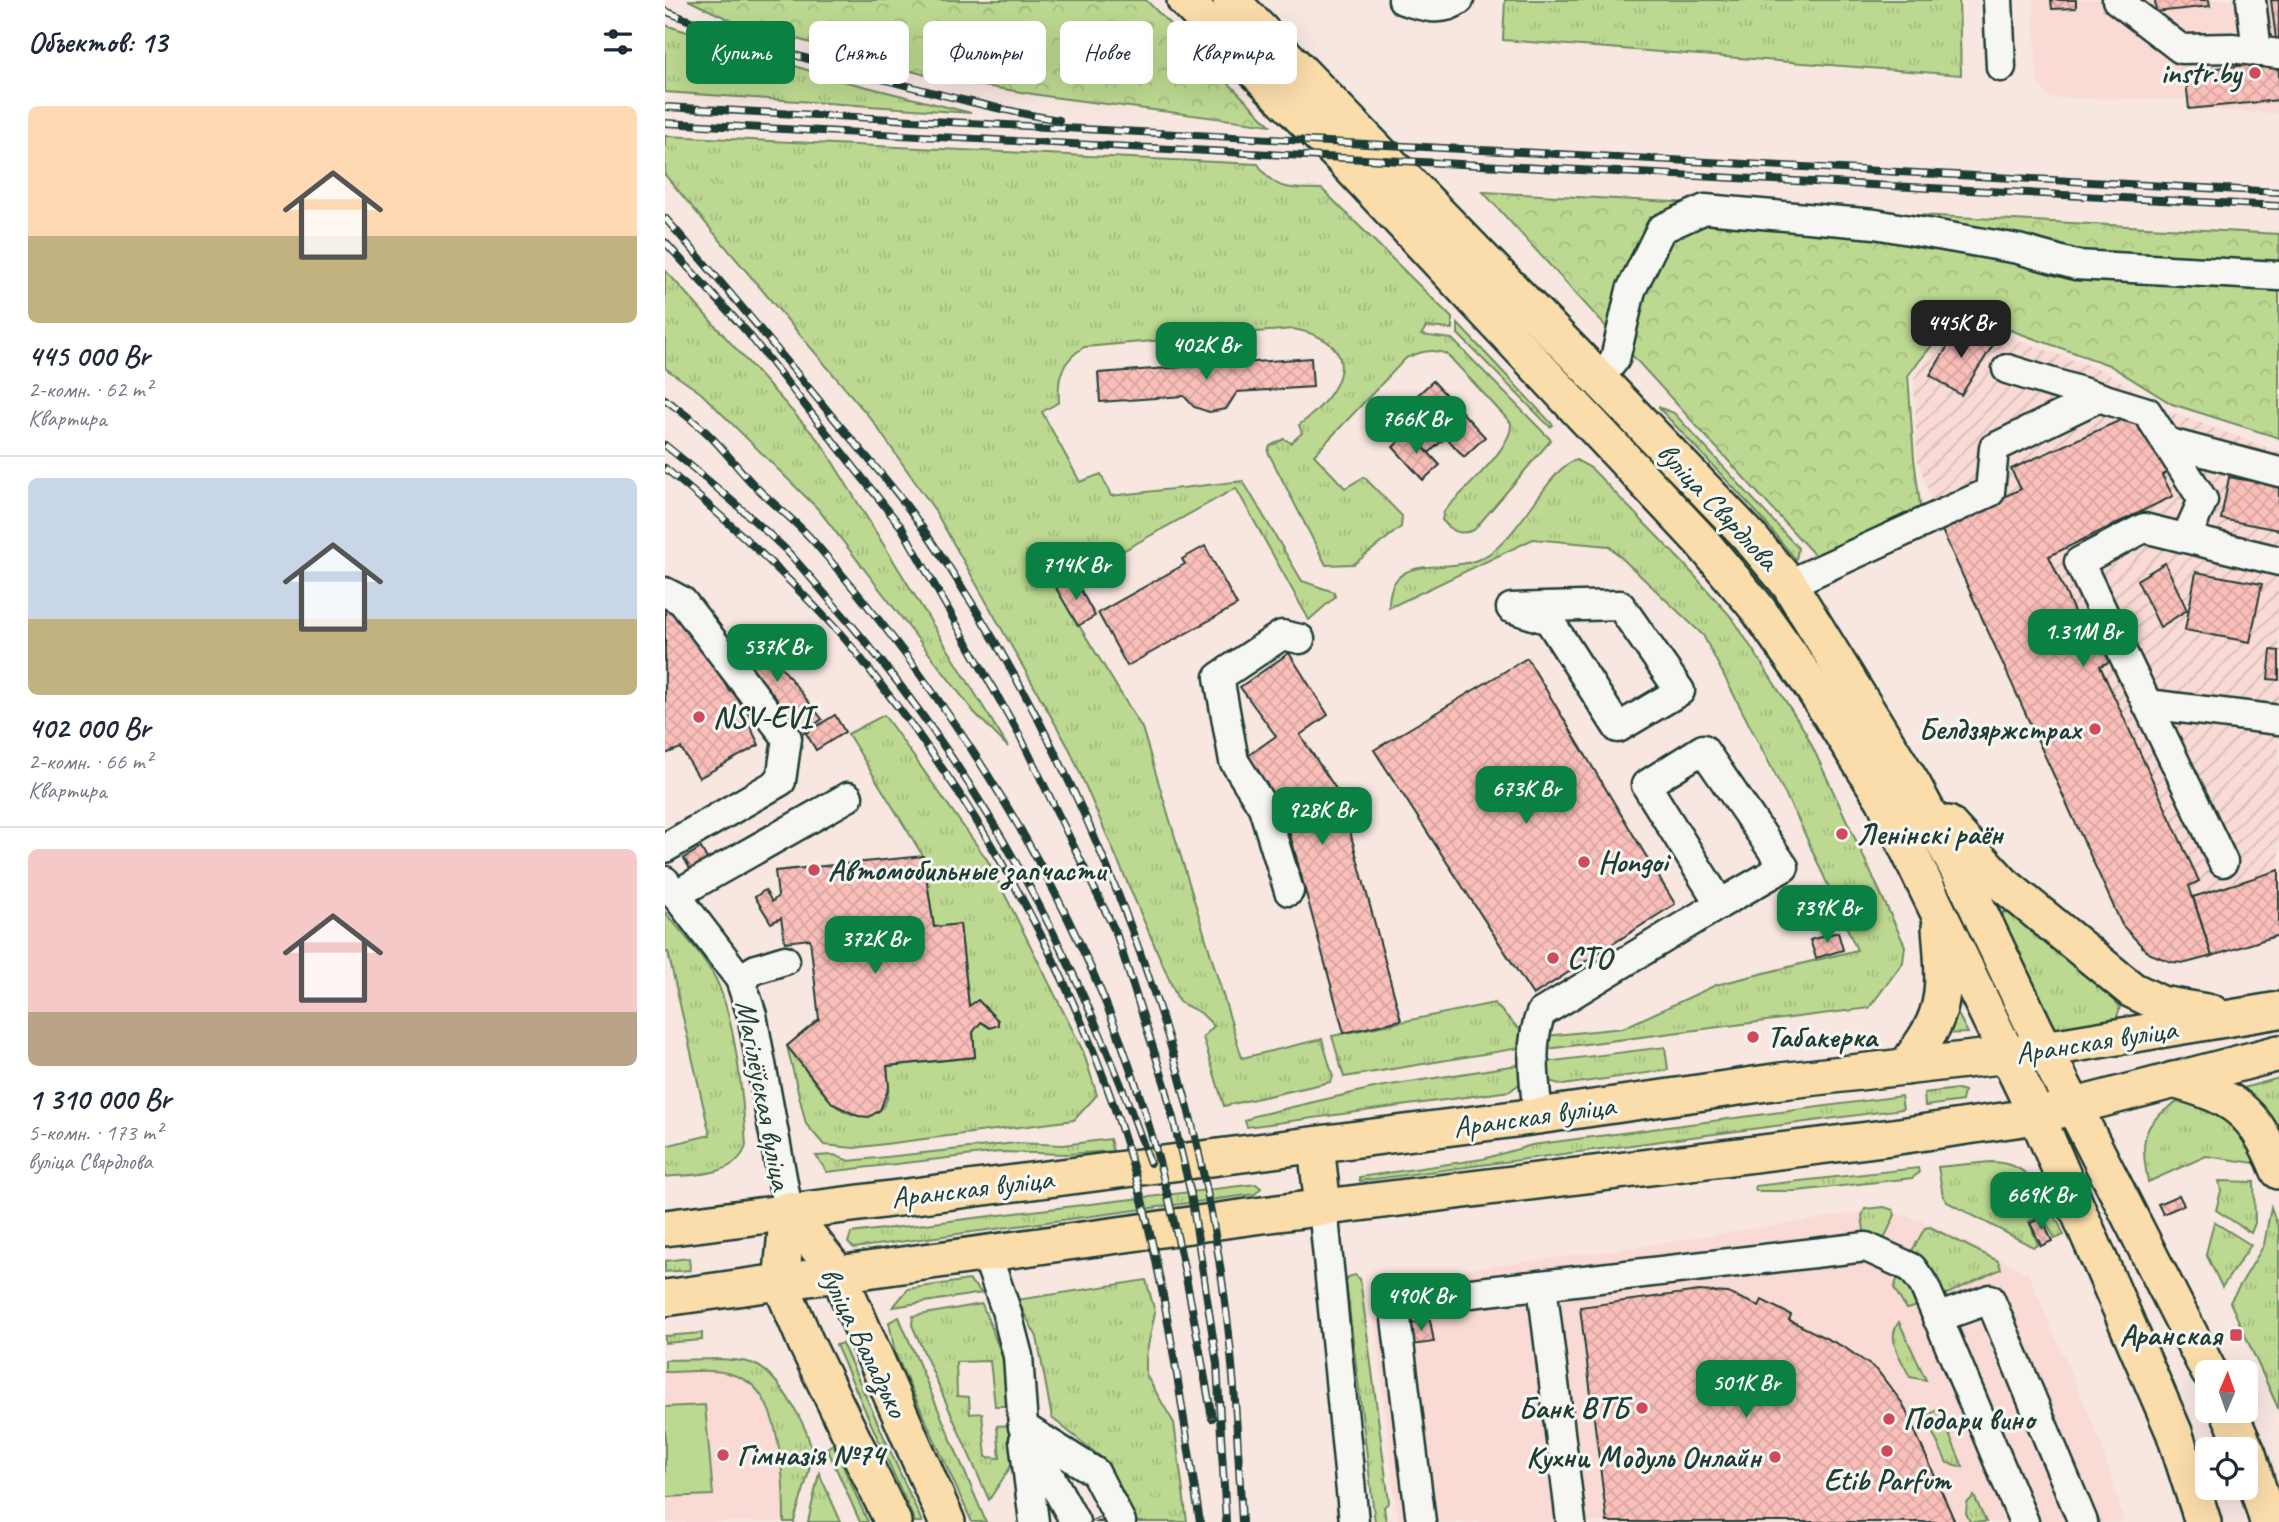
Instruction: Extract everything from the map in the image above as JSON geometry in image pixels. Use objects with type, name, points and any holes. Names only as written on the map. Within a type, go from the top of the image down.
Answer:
[{"type":"main road","name":"вуліца Свярдлова","points":[[1185,0],[1343,159],[1709,550],[1757,608],[1820,699],[1884,800],[2009,1055],[2174,1432],[2203,1522]]},
{"type":"main road","name":"вуліца Свярдлова","points":[[1231,0],[1599,379],[1747,534],[1789,584],[1913,785],[1970,892],[2045,1051],[2203,1360]]},
{"type":"main road","points":[[1913,785],[2003,884],[2132,990],[2161,1004],[2191,1011],[2264,1013]]},
{"type":"main road","points":[[1906,1067],[1934,1025],[1939,1008],[1944,981],[1939,910]]},
{"type":"main road","name":"Аранская вуліца","points":[[788,1210],[2045,1051],[2264,1013]]},
{"type":"main road","name":"Аранская вуліца","points":[[839,1275],[1323,1207],[1892,1137],[2037,1116],[2279,1053]]},
{"type":"main road","points":[[2173,1080],[2216,1092],[2236,1106],[2256,1125],[2279,1171]]},
{"type":"main road","points":[[1317,1144],[1323,1207]]},
{"type":"main road","name":"Магілёўская вуліца","points":[[665,1228],[788,1210]]},
{"type":"main road","name":"вуліца Валадзько","points":[[788,1210],[839,1275],[947,1522]]},
{"type":"main road","name":"вуліца Валадзько","points":[[788,1210],[781,1284],[806,1343],[893,1522]]},
{"type":"main road","points":[[665,1298],[839,1275]]},
{"type":"main road","points":[[2234,1423],[2248,1454],[2268,1522]]},
{"type":"street","points":[[1403,0],[1429,8],[1453,5],[1459,0]]},
{"type":"street","points":[[1997,0],[2001,67]]},
{"type":"street","points":[[2120,1],[2181,49],[2231,48],[2268,53],[2251,0]]},
{"type":"street","points":[[1599,379],[1615,359],[1631,290],[1661,229],[1705,209],[1875,224],[2018,249],[2076,265],[2279,276]]},
{"type":"street","points":[[2007,369],[2147,412],[2203,500],[2186,538]]},
{"type":"street","points":[[1789,584],[1990,492],[1994,448],[2099,397]]},
{"type":"street","points":[[2166,442],[2279,472]]},
{"type":"street","points":[[2223,862],[2078,562],[2144,528],[2279,561]]},
{"type":"street","points":[[665,592],[682,601],[787,738],[781,781],[665,848]]},
{"type":"street","points":[[1620,605],[1680,691],[1618,728],[1549,620],[1511,608],[1620,605]]},
{"type":"street","points":[[1289,891],[1263,807],[1234,761],[1219,677],[1282,635],[1300,639]]},
{"type":"street","points":[[2147,704],[2279,720]]},
{"type":"street","points":[[1538,1116],[1533,1057],[1537,1024],[1541,1013],[1559,991],[1720,904],[1784,867],[1703,749],[1646,785],[1720,904]]},
{"type":"street","points":[[670,888],[848,797]]},
{"type":"street","name":"Магілёўская вуліца","points":[[670,888],[740,979],[753,1016],[788,1210]]},
{"type":"street","points":[[740,979],[756,969],[785,960]]},
{"type":"street","points":[[1323,1207],[1354,1522]]},
{"type":"street","points":[[1421,1522],[1394,1302],[1865,1247],[1912,1268],[1924,1285],[2024,1522]]},
{"type":"street","points":[[986,1253],[1006,1310],[1017,1356],[1034,1522]]},
{"type":"street","points":[[1542,1284],[1571,1522]]},
{"type":"street","points":[[1937,1318],[1990,1299],[2083,1522]]},
{"type":"street","points":[[1023,1427],[1096,1521]]},
{"type":"street","points":[[1023,1427],[1095,1472],[1096,1521]]},
{"type":"street","points":[[1023,1427],[1054,1522]]},
{"type":"shaded area","points":[[2033,0],[2279,0],[2279,113],[2189,109],[2188,99],[2050,98],[2038,83]]},
{"type":"shaded area","points":[[1959,318],[2106,372],[2165,410],[2279,452],[2279,935],[2186,963],[2171,962],[2148,953],[2122,925],[1940,526],[1917,458],[1914,377]]},
{"type":"shaded area","points":[[1883,1209],[1933,1225],[2028,1273],[2102,1445],[2124,1522],[1398,1522],[1370,1282],[1608,1251]]},
{"type":"shaded area","name":"Гімназія №74","points":[[721,1371],[748,1380],[765,1403],[778,1438],[784,1473],[784,1522],[665,1522],[665,1372]]},
{"type":"green space","points":[[688,0],[1146,0],[1167,21],[1167,84],[1229,84],[1270,125],[971,84],[1046,84],[1046,21],[923,21],[923,74],[909,70],[909,21],[809,21],[809,42],[795,39],[795,21],[732,21]]},
{"type":"green space","points":[[1505,0],[1959,0],[1961,75],[1503,40]]},
{"type":"green space","points":[[665,25],[686,32],[686,84],[795,84],[795,66],[809,71],[809,84],[855,84],[971,113],[665,92]]},
{"type":"green space","points":[[665,136],[1258,164],[1271,180],[1285,187],[1322,189],[1452,318],[1452,329],[1426,327],[1421,335],[1452,339],[1551,440],[1474,530],[1464,533],[1453,530],[1442,520],[1444,511],[1495,457],[1504,445],[1511,423],[1447,354],[1436,351],[1406,358],[1314,455],[1345,488],[1364,477],[1402,516],[1401,527],[1354,564],[1326,565],[1268,452],[1270,446],[1284,439],[1291,443],[1302,433],[1299,425],[1315,412],[1336,384],[1341,370],[1339,357],[1331,345],[1316,336],[1293,329],[1084,347],[1071,358],[1063,370],[1059,384],[1059,402],[1042,412],[1080,482],[1101,474],[1111,496],[1243,481],[1302,581],[1334,592],[1335,597],[1309,620],[1236,488],[1056,588],[1142,728],[1242,1058],[1322,1039],[1333,1077],[1330,1082],[1224,1106],[1203,1037],[1214,1026],[1201,1013],[1179,1002],[1070,750],[934,509],[872,420],[665,175]]},
{"type":"green space","points":[[1483,192],[2279,234],[2279,438],[2172,404],[2109,365],[1959,312],[1908,375],[1914,459],[1922,519],[1819,560]]},
{"type":"green space","points":[[665,270],[821,443],[1008,747],[974,712],[818,509],[701,393],[665,368]]},
{"type":"green space","points":[[1458,324],[1553,425],[1550,427],[1458,334]]},
{"type":"green space","points":[[1658,407],[1674,413],[1798,548],[1796,560],[1760,516]]},
{"type":"green space","points":[[1576,460],[1591,468],[1733,619],[1806,733],[1905,946],[1903,962],[1869,1008],[1546,1049],[1546,1036],[1623,1028],[1716,985],[1857,950],[1799,821],[1703,635],[1609,546],[1533,539],[1389,608],[1391,589],[1398,578],[1409,571],[1469,562],[1484,557],[1497,548],[1555,475]]},
{"type":"green space","points":[[884,715],[988,861],[1083,1051],[1097,1095],[1074,1120],[854,1148],[824,1145],[806,1124],[787,1046],[832,1102],[846,1112],[862,1116],[877,1112],[887,1099],[887,1066],[975,1057],[973,1032],[981,1022],[990,1028],[998,1025],[998,1020],[979,1001],[969,1006],[960,924],[934,927],[923,856],[848,734]]},
{"type":"green space","points":[[665,912],[708,966],[719,986],[738,1064],[746,1146],[733,1164],[723,1169],[665,1177],[665,1146],[710,1135],[668,952],[665,952]]},
{"type":"green space","points":[[2003,912],[2009,913],[2114,999],[2120,1007],[2117,1017],[2087,1029],[2053,1029],[2003,918]]},
{"type":"green space","points":[[1494,1003],[1518,1028],[1528,1031],[1526,1047],[1344,1077],[1332,1036]]},
{"type":"green space","points":[[1952,1003],[1968,1033],[1936,1034]]},
{"type":"green space","points":[[1665,1047],[1668,1070],[1563,1085],[1549,1081],[1545,1062]]},
{"type":"green space","points":[[1524,1064],[1523,1081],[1510,1091],[1247,1127],[1245,1121],[1254,1116],[1378,1087]]},
{"type":"green space","points":[[2279,1078],[2279,1129],[2267,1112],[2240,1089]]},
{"type":"green space","points":[[1958,1089],[1964,1091],[1962,1101],[1925,1106],[1924,1093]]},
{"type":"green space","points":[[1901,1096],[1903,1109],[1360,1181],[1359,1177],[1483,1159],[1532,1145]]},
{"type":"green space","points":[[2181,1100],[2208,1107],[2229,1122],[2261,1164],[2206,1156],[2148,1182],[2144,1154],[2147,1133],[2158,1116]]},
{"type":"green space","points":[[1110,1139],[1113,1151],[1067,1154],[1000,1152],[827,1172],[816,1156],[834,1155],[849,1161],[1016,1143],[1063,1145]]},
{"type":"green space","points":[[1990,1162],[2018,1168],[2029,1176],[2045,1196],[2064,1235],[2055,1239],[2043,1216],[2029,1221],[2038,1245],[2033,1247],[1947,1202],[1943,1196],[1938,1167]]},
{"type":"green space","points":[[1918,1168],[1919,1173],[1912,1178],[1797,1191],[1756,1191],[1755,1186]]},
{"type":"green space","points":[[2219,1181],[2254,1182],[2255,1223],[2251,1233],[2216,1210],[2221,1191]]},
{"type":"green space","points":[[1256,1184],[1261,1188],[1255,1194],[854,1248],[848,1243],[851,1233]]},
{"type":"green space","points":[[1884,1207],[1893,1210],[1895,1215],[1882,1243],[1865,1237],[1862,1216],[1865,1209]]},
{"type":"green space","points":[[2271,1207],[2279,1230],[2279,1410],[2230,1302],[2264,1245]]},
{"type":"green space","points":[[2214,1222],[2251,1245],[2222,1287],[2206,1254]]},
{"type":"green space","points":[[1930,1227],[1998,1261],[2001,1269],[1947,1294],[1942,1293],[1909,1256],[1925,1228]]},
{"type":"green space","points":[[689,1258],[690,1270],[665,1272],[665,1261]]},
{"type":"green space","points":[[1355,1275],[1360,1279],[1389,1502],[1384,1507],[1386,1522],[1375,1522],[1346,1282],[1348,1277]]},
{"type":"green space","points":[[1898,1277],[1911,1289],[1918,1306],[1906,1309],[1894,1288]]},
{"type":"green space","points":[[969,1280],[982,1293],[893,1307],[908,1289]]},
{"type":"green space","points":[[1146,1280],[1155,1312],[1146,1356],[1146,1375],[1174,1423],[1187,1522],[1132,1522],[1108,1463],[1052,1418],[1037,1337],[1017,1300]]},
{"type":"green space","points":[[982,1304],[1004,1361],[1008,1406],[995,1406],[990,1361],[956,1362],[957,1396],[969,1397],[970,1414],[982,1413],[986,1457],[1000,1458],[997,1426],[1011,1425],[1013,1463],[989,1500],[912,1325],[913,1316]]},
{"type":"green space","points":[[899,1317],[986,1522],[972,1522],[895,1353],[889,1322]]},
{"type":"green space","points":[[1899,1322],[1926,1380],[1910,1377],[1899,1357],[1894,1335]]},
{"type":"green space","points":[[702,1333],[702,1340],[665,1343],[665,1336]]},
{"type":"green space","points":[[842,1343],[922,1522],[915,1522],[836,1345]]},
{"type":"green space","points":[[721,1359],[749,1363],[766,1372],[784,1392],[806,1431],[810,1443],[810,1461],[794,1522],[784,1522],[781,1466],[774,1424],[767,1405],[757,1390],[745,1380],[726,1373],[665,1372],[665,1360]]},
{"type":"green space","points":[[705,1405],[713,1495],[665,1497],[665,1407]]},
{"type":"green space","points":[[1938,1408],[1963,1467],[1947,1463],[1929,1425],[1930,1415]]},
{"type":"green space","points":[[833,1444],[868,1522],[860,1522],[827,1448]]},
{"type":"green space","points":[[819,1473],[841,1522],[808,1522]]},
{"type":"green space","points":[[1974,1496],[1986,1522],[1970,1522],[1966,1513],[1967,1503]]},
{"type":"building","points":[[2051,0],[2076,0],[2076,8],[2052,9]]},
{"type":"building","points":[[2155,0],[2209,0],[2210,6],[2156,12]]},
{"type":"building","points":[[2271,0],[2279,0],[2279,47],[2277,47]]},
{"type":"building","points":[[2279,62],[2279,100],[2189,109],[2185,71]]},
{"type":"building","points":[[1961,325],[1993,345],[1961,395],[1930,375]]},
{"type":"building","points":[[1311,358],[1313,387],[1237,392],[1226,409],[1209,412],[1194,407],[1184,396],[1100,402],[1098,373]]},
{"type":"building","points":[[1433,381],[1485,437],[1464,457],[1446,437],[1429,453],[1415,438],[1432,424],[1411,401]]},
{"type":"building","points":[[2132,415],[2144,437],[2153,431],[2171,469],[2162,475],[2173,496],[2049,556],[2084,634],[2104,625],[2119,658],[2100,666],[2199,881],[2189,886],[2212,956],[2186,963],[2171,962],[2148,953],[2122,925],[1940,526],[2021,489],[2011,469]]},
{"type":"building","points":[[1409,432],[1440,465],[1423,480],[1393,447]]},
{"type":"building","points":[[2229,477],[2279,486],[2279,530],[2221,519]]},
{"type":"building","points":[[1205,546],[1237,605],[1127,666],[1098,613],[1185,564],[1182,559]]},
{"type":"building","points":[[2165,563],[2187,610],[2160,627],[2137,580]]},
{"type":"building","points":[[2196,572],[2262,584],[2250,642],[2185,630]]},
{"type":"building","points":[[1074,578],[1095,616],[1078,626],[1056,588]]},
{"type":"building","points":[[665,606],[683,612],[729,691],[737,687],[758,721],[750,726],[759,745],[699,778],[681,748],[665,754]]},
{"type":"building","points":[[754,632],[822,719],[800,736],[732,649]]},
{"type":"building","points":[[2271,650],[2279,651],[2279,680],[2268,679]]},
{"type":"building","points":[[1289,653],[1328,715],[1300,735],[1340,795],[1401,1020],[1344,1033],[1286,820],[1246,757],[1276,736],[1240,687]]},
{"type":"building","points":[[1527,658],[1675,904],[1533,995],[1374,750]]},
{"type":"building","points":[[835,715],[845,732],[816,750],[806,733]]},
{"type":"building","points":[[701,848],[711,866],[694,876],[684,858]]},
{"type":"building","points":[[923,856],[934,927],[960,924],[969,1006],[978,1000],[998,1021],[998,1025],[990,1028],[981,1022],[973,1032],[975,1057],[887,1066],[889,1087],[880,1110],[869,1117],[858,1116],[833,1104],[787,1046],[819,1019],[810,939],[785,942],[781,918],[771,923],[755,897],[765,890],[772,902],[778,896],[775,871]]},
{"type":"building","points":[[2279,870],[2279,935],[2212,956],[2193,897]]},
{"type":"building","points":[[1838,932],[1843,950],[1816,958],[1810,940]]},
{"type":"building","points":[[2179,1195],[2184,1205],[2163,1214],[2158,1204]]},
{"type":"building","points":[[2042,1218],[2052,1241],[2041,1246],[2030,1223]]},
{"type":"building","points":[[1699,1291],[1728,1293],[1759,1306],[1762,1300],[1791,1315],[1789,1320],[1844,1347],[1877,1370],[1903,1404],[1955,1522],[1607,1522],[1580,1307]]},
{"type":"building","points":[[1430,1320],[1434,1342],[1412,1345],[1408,1324]]},
{"type":"building","points":[[1104,1515],[1107,1522],[1089,1522],[1094,1520]]},
{"type":"railway","points":[[665,11],[824,63],[968,101],[1059,120]]},
{"type":"railway","points":[[665,107],[2279,192]]},
{"type":"railway","points":[[665,123],[2279,206]]},
{"type":"railway","points":[[665,218],[887,481],[919,523],[976,610],[1028,701],[1076,796],[1118,894],[1155,995],[1185,1097],[1209,1200],[1231,1357],[1242,1522]]},
{"type":"railway","points":[[665,242],[747,332],[902,528],[1020,736],[1116,933],[1165,1085],[1191,1194],[1217,1364],[1226,1522]]},
{"type":"railway","points":[[665,399],[707,433],[755,486],[808,535],[865,602],[958,730],[1041,866],[1077,937],[1108,1009],[1148,1123],[1180,1248],[1212,1418]]},
{"type":"railway","points":[[665,445],[785,549],[886,667],[934,732],[1019,868],[1057,940],[1122,1087],[1150,1163]]},
{"type":"railway","points":[[665,468],[773,565],[855,651],[930,751],[970,810],[1041,936],[1100,1068],[1124,1136],[1143,1204],[1168,1322],[1200,1522]]},
{"type":"place","name":"instr.by","points":[[2255,73]]},
{"type":"place","name":"NSV-EVI","points":[[699,717]]},
{"type":"place","name":"Белдзяржстрах","points":[[2095,729]]},
{"type":"place","name":"Ленінскі раён","points":[[1842,834]]},
{"type":"place","name":"Hongoi","points":[[1584,862]]},
{"type":"place","name":"Автомобильные запчасти","points":[[814,870]]},
{"type":"place","name":"СТО","points":[[1553,958]]},
{"type":"place","name":"Табакерка","points":[[1753,1037]]},
{"type":"place","name":"Аранская","points":[[2236,1335]]},
{"type":"place","name":"Банк ВТБ","points":[[1642,1408]]},
{"type":"place","name":"Подари вино","points":[[1889,1419]]},
{"type":"place","name":"Etib Parfum","points":[[1887,1451]]},
{"type":"place","name":"Гімназія №74","points":[[723,1455]]},
{"type":"place","name":"Кухни Модуль Онлайн","points":[[1775,1457]]}]
